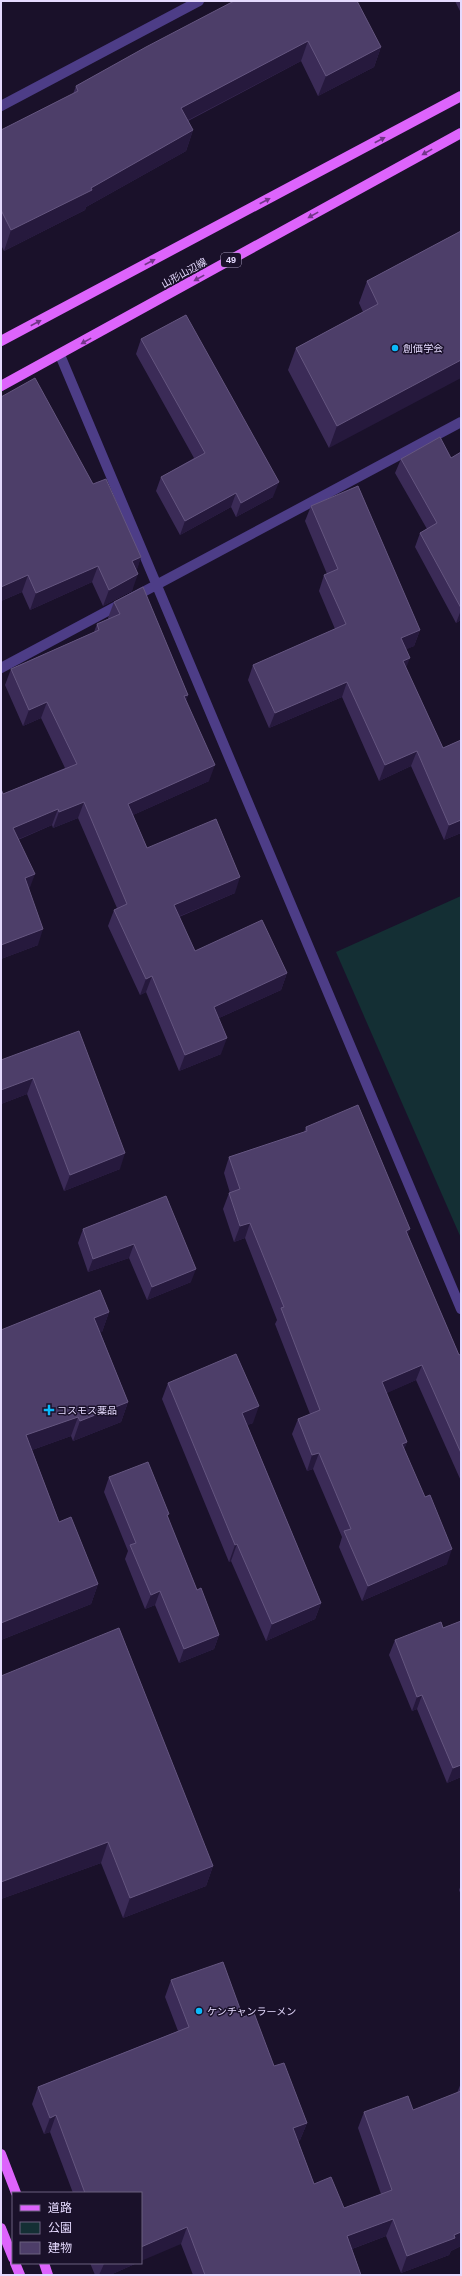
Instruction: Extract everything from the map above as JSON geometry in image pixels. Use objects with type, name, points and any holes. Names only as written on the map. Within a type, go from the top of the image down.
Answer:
[{"type":"main road","points":[[1,341],[461,96]]},
{"type":"main road","name":"山形山辺線","points":[[1,386],[461,134]]},
{"type":"main road","points":[[1,2154],[16,2192]]},
{"type":"main road","points":[[1,2228],[12,2256]]},
{"type":"main road","points":[[15,2264],[20,2275]]},
{"type":"main road","points":[[44,2264],[48,2275]]},
{"type":"street","points":[[1,106],[199,1]]},
{"type":"street","points":[[60,355],[461,1309]]},
{"type":"street","points":[[1,668],[155,584],[461,422]]},
{"type":"green space","points":[[461,896],[461,1238],[336,952]]},
{"type":"building","points":[[234,1],[357,1],[381,47],[326,76],[308,41],[181,108],[193,130],[91,188],[92,190],[11,230],[1,210],[1,130],[78,91],[76,86]]},
{"type":"building","name":"創価学会","points":[[461,231],[461,360],[337,426],[296,348],[378,304],[367,281]]},
{"type":"building","points":[[186,315],[279,482],[241,503],[236,493],[185,521],[161,477],[205,453],[141,339]]},
{"type":"building","points":[[35,378],[93,484],[106,479],[141,557],[132,561],[138,574],[109,590],[98,566],[36,593],[28,575],[1,587],[1,397]]},
{"type":"building","points":[[440,437],[451,458],[461,452],[461,608],[420,533],[437,523],[401,459]]},
{"type":"building","points":[[358,486],[420,630],[401,638],[410,658],[403,661],[443,748],[461,740],[461,820],[449,825],[417,751],[385,765],[347,682],[275,713],[253,665],[346,624],[324,575],[338,569],[311,506]]},
{"type":"building","points":[[143,587],[188,695],[184,696],[215,765],[128,804],[147,848],[216,819],[240,877],[174,905],[195,951],[262,920],[287,973],[214,1007],[227,1038],[185,1055],[152,976],[146,979],[114,910],[127,904],[84,802],[59,812],[58,809],[13,828],[35,874],[25,878],[43,929],[1,945],[1,789],[3,794],[77,764],[47,702],[29,710],[11,669],[99,630],[97,624],[120,614],[114,602]]},
{"type":"building","points":[[79,1031],[125,1153],[70,1175],[33,1078],[1,1090],[1,1060]]},
{"type":"building","points":[[358,1105],[410,1229],[406,1231],[459,1355],[461,1354],[461,1453],[422,1365],[382,1382],[407,1442],[402,1444],[425,1497],[430,1495],[452,1549],[368,1586],[344,1531],[351,1529],[319,1453],[312,1455],[298,1419],[320,1410],[281,1308],[284,1307],[250,1223],[240,1226],[229,1193],[240,1189],[229,1157],[307,1131],[306,1127]]},
{"type":"building","points":[[166,1196],[196,1269],[152,1287],[134,1244],[93,1259],[83,1229]]},
{"type":"building","points":[[100,1290],[109,1312],[94,1318],[128,1402],[80,1421],[78,1417],[26,1435],[59,1522],[71,1517],[98,1584],[1,1623],[1,1330]]},
{"type":"building","points":[[236,1354],[259,1406],[242,1413],[321,1603],[272,1624],[237,1544],[235,1545],[168,1383]]},
{"type":"building","points":[[148,1462],[169,1514],[167,1515],[197,1590],[201,1588],[219,1635],[184,1649],[160,1591],[151,1595],[130,1545],[136,1543],[109,1477]]},
{"type":"building","points":[[461,1621],[461,1765],[453,1768],[422,1695],[417,1697],[395,1640],[441,1622],[443,1628]]},
{"type":"building","points":[[119,1628],[213,1866],[130,1898],[108,1842],[1,1882],[1,1676]]},
{"type":"building","points":[[223,1962],[243,2017],[254,2013],[274,2066],[284,2063],[307,2123],[293,2128],[314,2184],[331,2177],[344,2208],[392,2190],[364,2112],[408,2096],[413,2110],[461,2091],[461,2232],[454,2235],[455,2238],[407,2256],[393,2219],[347,2236],[361,2275],[205,2275],[187,2227],[142,2247],[142,2192],[85,2192],[56,2115],[50,2118],[38,2087],[189,2027],[171,1980]]},
{"type":"place","name":"創価学会","points":[[395,348]]},
{"type":"place","name":"コスモス薬品","points":[[49,1410]]},
{"type":"place","name":"ケンチャンラーメン","points":[[199,2011]]}]
